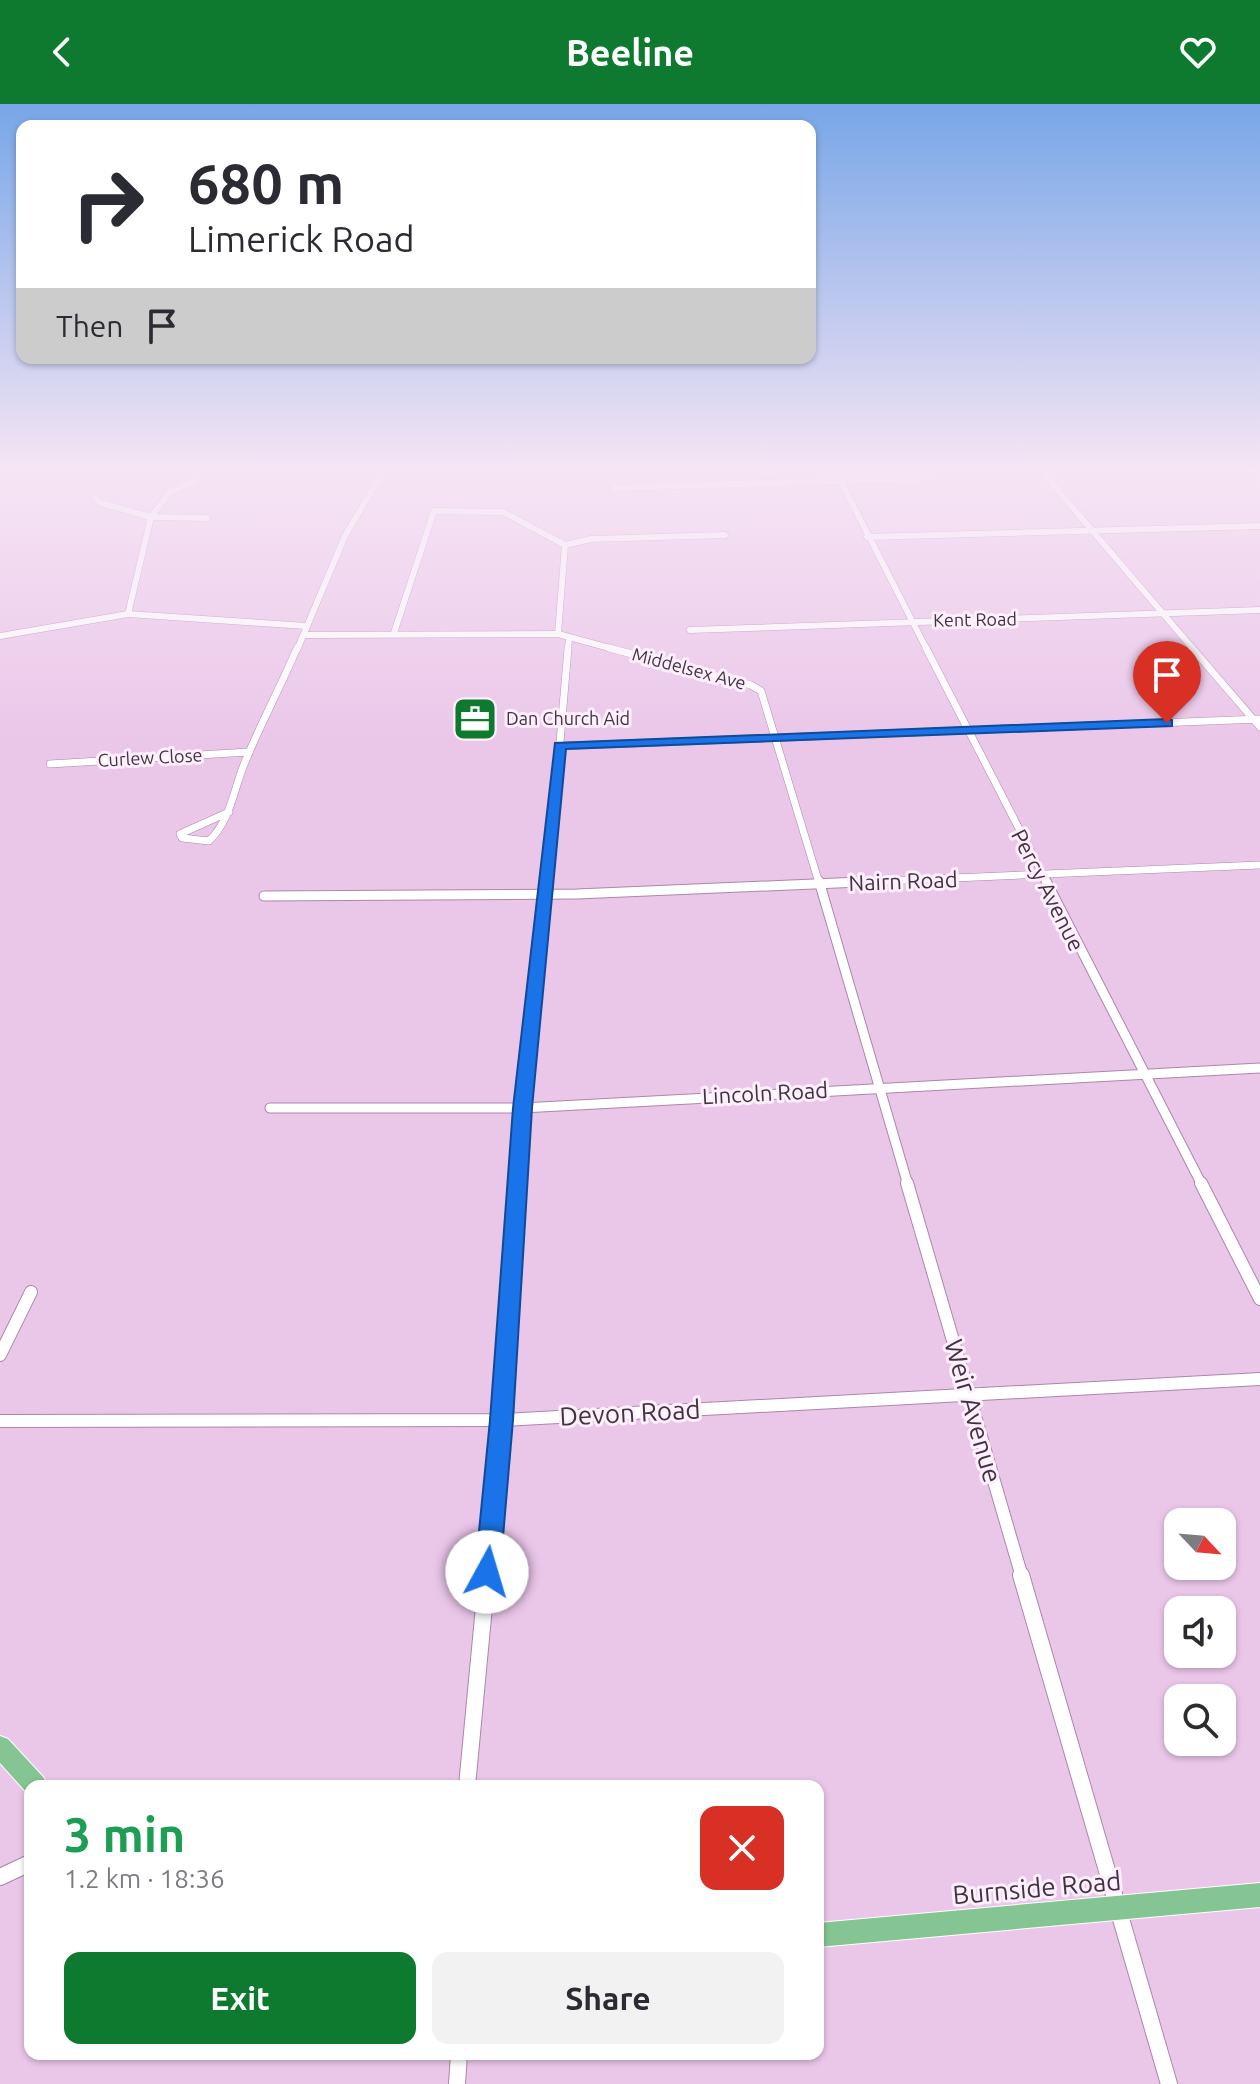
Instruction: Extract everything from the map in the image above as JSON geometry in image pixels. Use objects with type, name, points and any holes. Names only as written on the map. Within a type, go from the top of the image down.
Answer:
[{"type":"main road","points":[[0,1747],[30,1780]]},
{"type":"main road","name":"Burnside Road","points":[[824,1934],[1260,1895]]},
{"type":"street","points":[[128,614],[141,560]]},
{"type":"street","points":[[229,812],[186,829],[180,834],[182,838],[209,841],[229,812],[249,752],[335,560]]},
{"type":"street","points":[[394,633],[417,560]]},
{"type":"street","points":[[468,1780],[502,1420],[522,1108],[547,894],[560,746],[565,560]]},
{"type":"street","name":"Percy Avenue","points":[[880,560],[1260,1299]]},
{"type":"street","points":[[1118,560],[1257,719],[1260,727]]},
{"type":"street","name":"Kent Road","points":[[690,630],[1260,610]]},
{"type":"street","points":[[0,636],[128,614],[306,626]]},
{"type":"street","points":[[304,635],[563,636]]},
{"type":"street","name":"Middelsex Ave","points":[[563,636],[755,686],[761,691],[777,737]]},
{"type":"street","points":[[560,746],[1257,719]]},
{"type":"street","name":"Weir Avenue","points":[[777,737],[1169,2084]]},
{"type":"street","name":"Curlew Close","points":[[50,764],[249,752]]},
{"type":"street","name":"Nairn Road","points":[[264,896],[547,894],[1260,865]]},
{"type":"street","name":"Lincoln Road","points":[[270,1108],[522,1108],[1260,1068]]},
{"type":"street","points":[[0,1355],[31,1292]]},
{"type":"street","name":"Devon Road","points":[[0,1421],[502,1420],[1260,1379]]},
{"type":"street","points":[[0,1877],[24,1866]]},
{"type":"street","points":[[457,2084],[459,2060]]},
{"type":"place","name":"Dan Church Aid","points":[[475,719]]},
{"type":"route","points":[[487,1572],[502,1420],[522,1108],[547,894],[560,746],[1167,723]]}]
